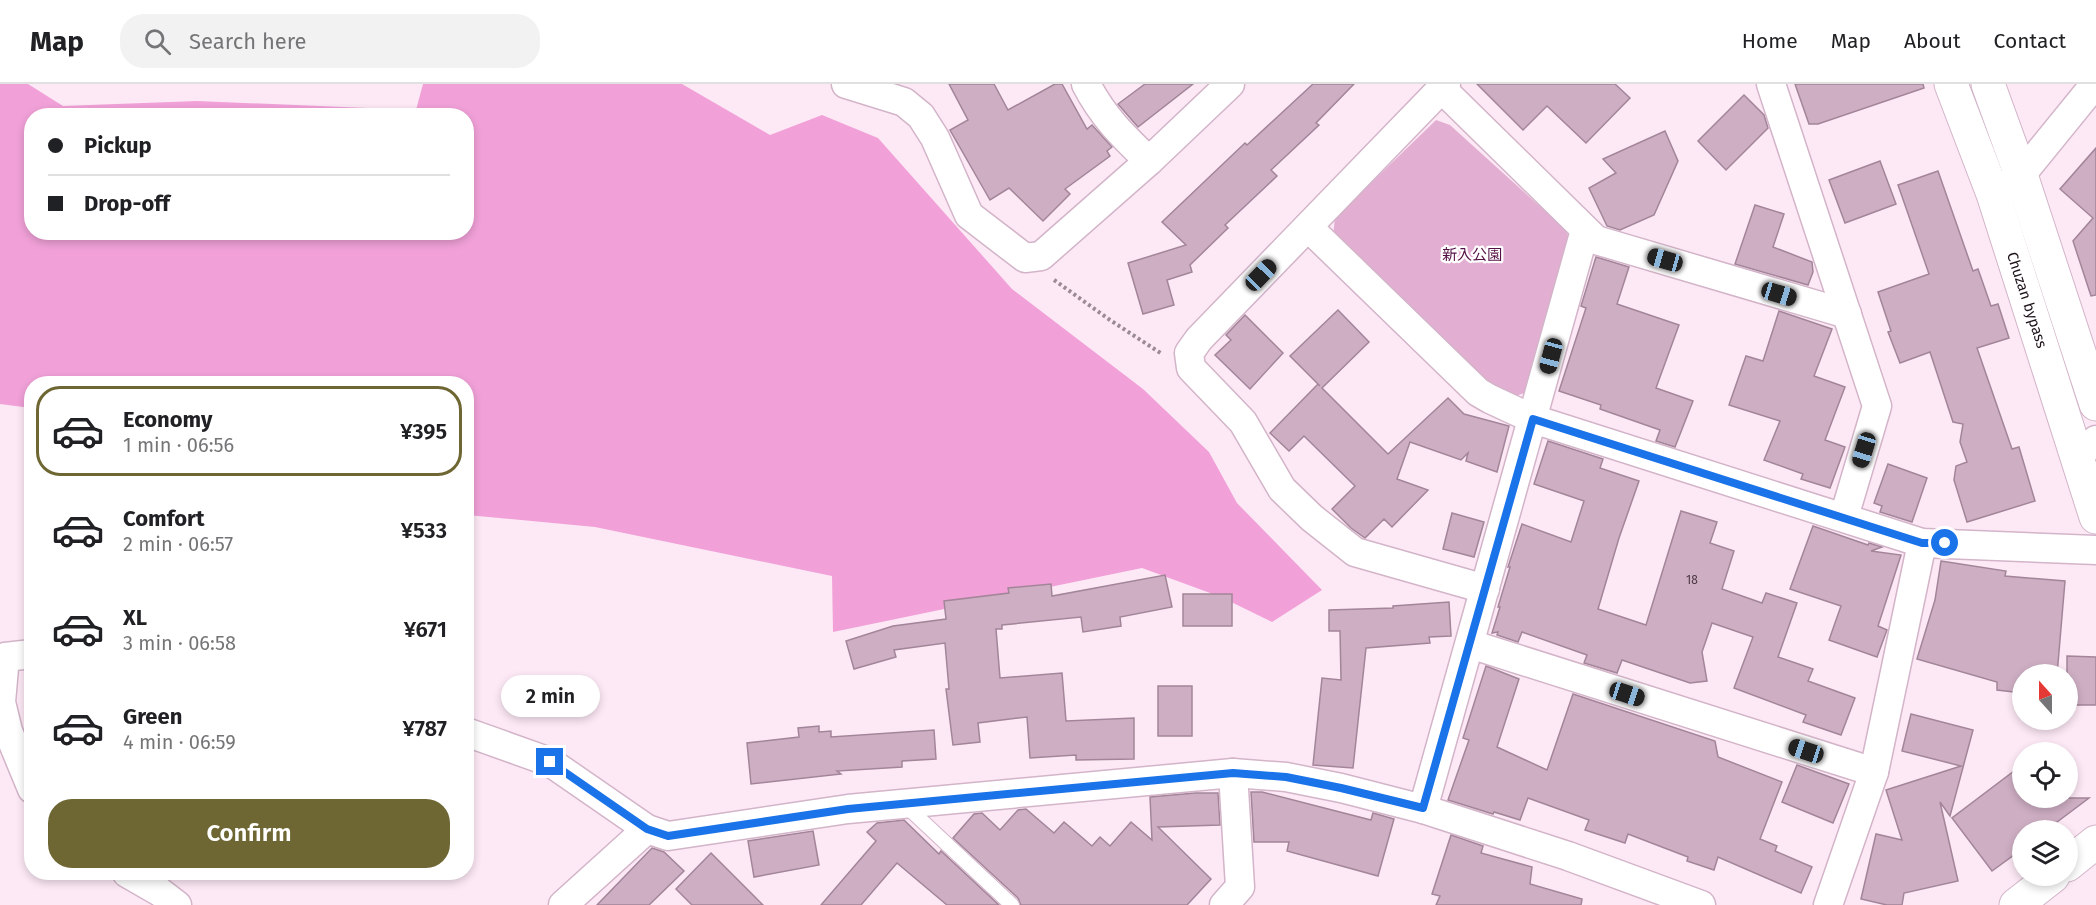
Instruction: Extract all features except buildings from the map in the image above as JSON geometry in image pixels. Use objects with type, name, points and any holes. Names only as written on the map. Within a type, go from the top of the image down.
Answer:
[{"type":"street","points":[[846,84],[904,102],[921,116],[935,138],[969,215],[1025,258],[1041,256],[1149,161],[1230,84]]},
{"type":"street","points":[[1086,84],[1098,107],[1116,129],[1149,161]]},
{"type":"street","points":[[1771,84],[1877,406],[1844,517]]},
{"type":"street","name":"Chuzan bypass","points":[[1951,84],[2086,449],[2096,517]]},
{"type":"street","points":[[1988,84],[2021,175],[2096,404]]},
{"type":"street","points":[[1993,194],[2021,175],[2095,84]]},
{"type":"street","points":[[1485,589],[1355,552],[1312,518],[1282,489],[1243,422],[1191,368],[1189,353],[1199,339],[1444,86],[1596,240],[1847,315]]},
{"type":"street","points":[[1308,227],[1478,392],[1533,419],[1922,543],[2096,550]]},
{"type":"street","points":[[1423,808],[1585,230]]},
{"type":"street","points":[[1828,905],[1874,772],[1922,543]]},
{"type":"street","points":[[1470,644],[1874,772]]},
{"type":"street","points":[[24,655],[6,657],[0,702],[24,768]]},
{"type":"street","points":[[474,735],[550,762],[647,829],[668,836],[848,809],[1233,773],[1286,777],[1423,808],[1568,856],[1701,905]]},
{"type":"street","points":[[1224,905],[1240,887],[1233,773]]},
{"type":"street","points":[[563,905],[647,829]]},
{"type":"street","points":[[2078,856],[2096,842]]},
{"type":"street","points":[[139,880],[177,905]]},
{"type":"street","points":[[2016,905],[2040,886]]},
{"type":"lane","points":[[903,804],[1012,905]]},
{"type":"path","points":[[1025,258],[1110,320],[1170,359]]},
{"type":"green space","name":"新入公園","points":[[1436,120],[1450,125],[1566,230],[1570,241],[1529,391],[1511,398],[1496,392],[1333,236],[1335,218]]},
{"type":"shaded area","points":[[0,84],[28,84],[63,106],[197,101],[367,108],[24,108],[24,240],[474,240],[474,108],[417,108],[423,84],[682,84],[770,135],[822,115],[878,138],[1012,289],[1143,389],[1209,452],[1237,503],[1322,590],[1272,622],[1221,597],[1142,568],[833,632],[832,576],[595,527],[474,516],[474,376],[24,376],[24,407],[0,404]]},
{"type":"route","points":[[550,762],[647,829],[668,836],[848,809],[1233,773],[1286,777],[1423,808],[1533,419],[1922,543],[1945,543]]}]
